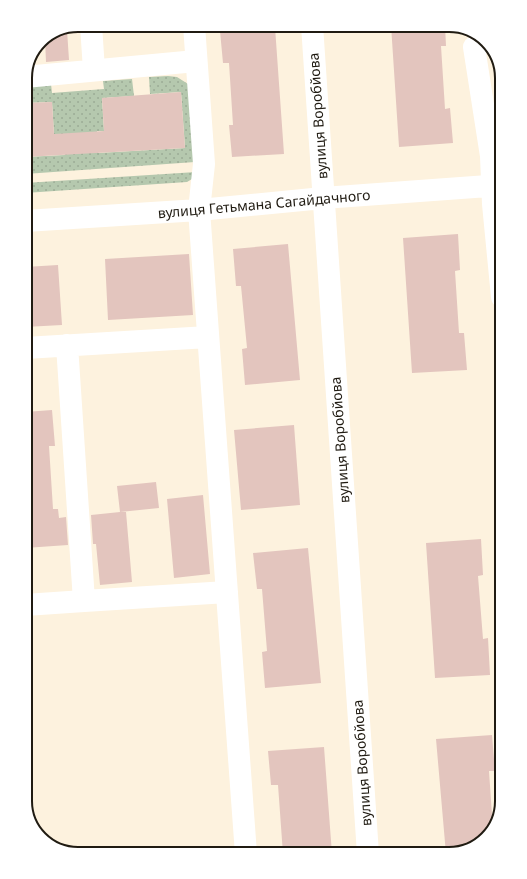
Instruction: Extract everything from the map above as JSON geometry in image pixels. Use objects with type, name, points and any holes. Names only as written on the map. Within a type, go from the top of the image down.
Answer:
[{"type":"street","points":[[91,32],[94,70]]},
{"type":"street","points":[[194,32],[204,164],[200,210],[245,847]]},
{"type":"street","name":"вулиця Воробйова","points":[[312,32],[368,847]]},
{"type":"street","points":[[479,43],[491,156],[495,176]]},
{"type":"street","points":[[32,76],[196,61]]},
{"type":"street","name":"вулиця Гетьмана Сагайдачного","points":[[32,221],[200,210],[324,198],[495,186]]},
{"type":"street","points":[[32,348],[208,337]]},
{"type":"street","points":[[67,345],[84,601]]},
{"type":"street","points":[[32,605],[227,592]]},
{"type":"green space","points":[[149,77],[177,77],[188,84],[195,162],[32,174],[32,157],[65,155],[54,134],[52,102],[32,103],[32,85],[51,84],[52,93],[104,89],[103,81],[132,79],[134,96],[102,98],[104,131],[97,131],[98,153],[185,148],[181,92],[150,94]]},
{"type":"green space","points":[[196,172],[192,179],[187,182],[32,193],[32,183]]},
{"type":"building","points":[[220,32],[275,32],[284,154],[232,157],[229,125],[233,125],[229,63],[223,63]]},
{"type":"building","points":[[391,32],[445,32],[446,46],[441,46],[445,109],[450,108],[453,143],[399,147]]},
{"type":"building","points":[[67,34],[69,60],[46,62],[45,47],[53,40]]},
{"type":"building","points":[[181,92],[185,148],[32,157],[32,103],[52,102],[54,134],[104,131],[102,98]]},
{"type":"building","points":[[458,234],[460,270],[455,271],[459,333],[464,333],[467,370],[412,373],[403,238]]},
{"type":"building","points":[[288,244],[300,380],[245,385],[242,349],[247,348],[241,286],[236,286],[233,249]]},
{"type":"building","points":[[189,254],[193,315],[108,320],[105,259]]},
{"type":"building","points":[[58,265],[62,325],[32,327],[32,267]]},
{"type":"building","points":[[52,410],[55,446],[49,446],[53,509],[58,509],[59,518],[66,517],[68,545],[32,548],[32,411]]},
{"type":"building","points":[[294,425],[300,505],[241,510],[234,430]]},
{"type":"building","points":[[156,482],[159,508],[120,512],[117,486]]},
{"type":"building","points":[[203,495],[210,574],[174,578],[167,499]]},
{"type":"building","points":[[126,512],[132,582],[100,585],[96,544],[93,544],[91,515]]},
{"type":"building","points":[[481,539],[483,575],[478,576],[483,639],[488,638],[490,675],[435,678],[426,543]]},
{"type":"building","points":[[308,548],[321,683],[265,688],[262,652],[267,651],[262,589],[257,589],[253,553]]},
{"type":"building","points":[[492,735],[495,771],[489,771],[492,817],[479,836],[464,845],[445,847],[436,739]]},
{"type":"building","points":[[324,747],[331,847],[282,847],[278,785],[271,785],[268,751]]}]
